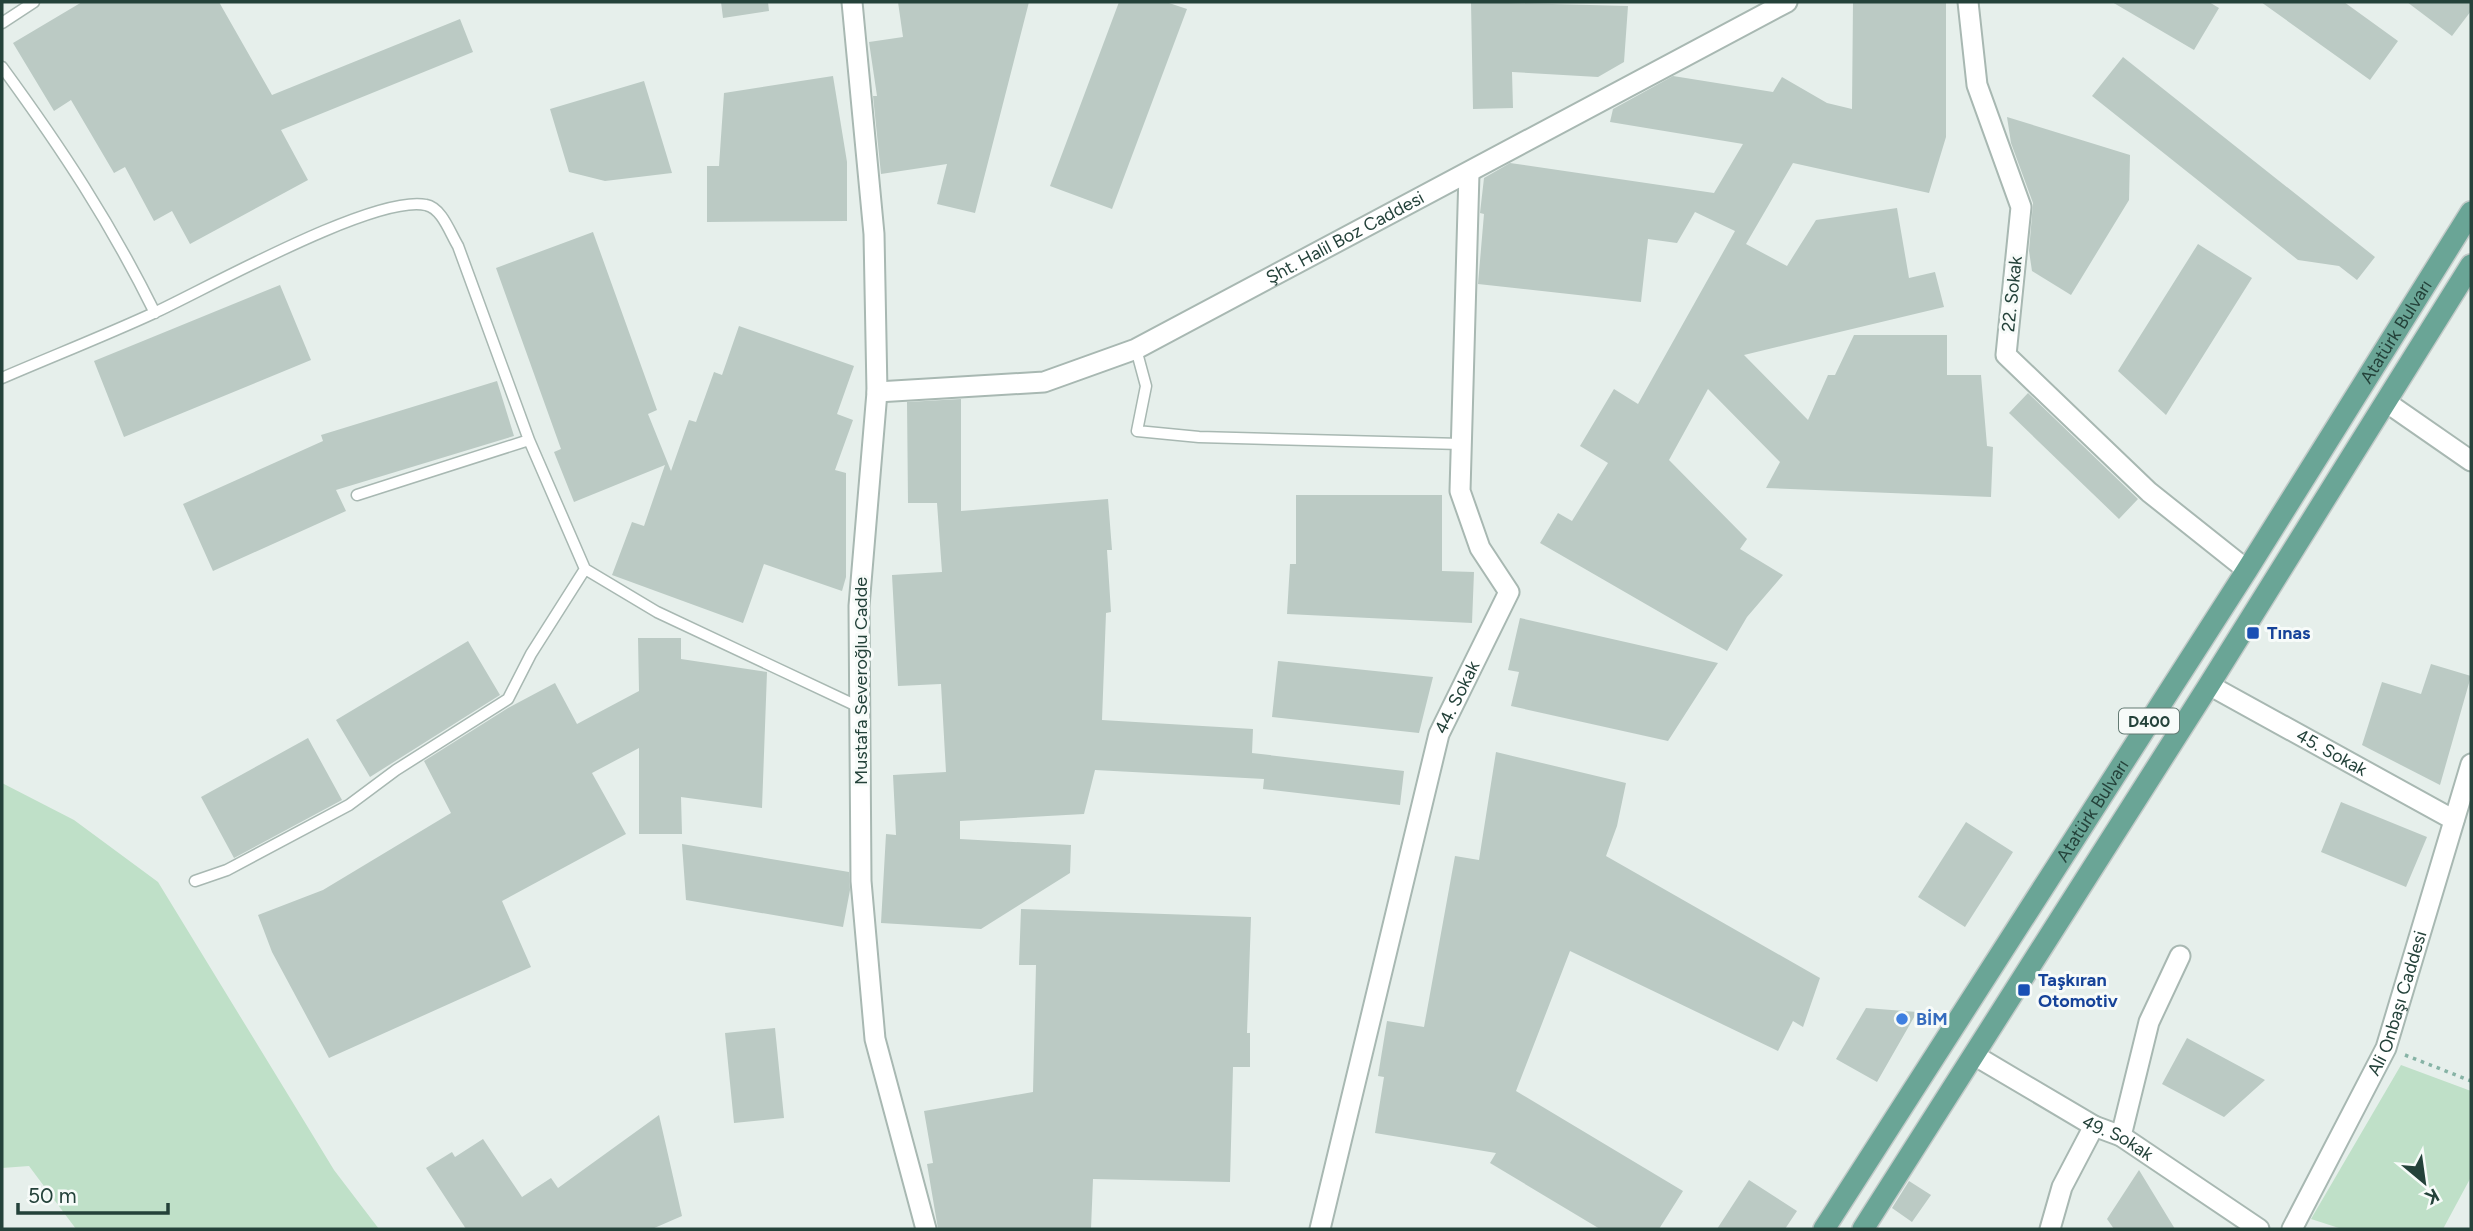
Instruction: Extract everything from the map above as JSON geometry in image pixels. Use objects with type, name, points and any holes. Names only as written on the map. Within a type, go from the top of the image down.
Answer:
[{"type":"main road","name":"Atatürk Bulvarı","points":[[1824,1229],[2247,570],[2471,212]]},
{"type":"main road","name":"Atatürk Bulvarı","points":[[1863,1229],[2209,685],[2471,265]]},
{"type":"street","name":"Mustafa Severoğlu Cadde","points":[[852,2],[874,234],[877,392],[859,606],[860,881],[875,1039],[926,1229]]},
{"type":"street","name":"Şht. Halil Boz Caddesi","points":[[877,392],[1044,382],[1136,349],[1787,2]]},
{"type":"street","name":"22. Sokak","points":[[1968,2],[1977,85],[2021,207],[2006,355],[2025,370],[2149,492],[2247,570]]},
{"type":"street","name":"44. Sokak","points":[[1320,1229],[1439,734],[1509,592],[1480,548],[1460,491],[1469,173]]},
{"type":"street","points":[[2386,402],[2471,461]]},
{"type":"street","name":"45. Sokak","points":[[2209,685],[2454,820]]},
{"type":"street","name":"Ali Onbaşı Caddesi","points":[[2292,1229],[2386,1048],[2471,764]]},
{"type":"street","points":[[2122,1136],[2149,1022],[2179,956]]},
{"type":"street","name":"49. Sokak","points":[[1973,1055],[2094,1126],[2122,1136],[2259,1229]]},
{"type":"street","points":[[2050,1229],[2062,1187],[2094,1126]]},
{"type":"lane","points":[[2,23],[34,2]]},
{"type":"lane","points":[[2,67],[58,142],[111,227],[155,313]]},
{"type":"lane","points":[[2,378],[155,313],[340,225],[405,204],[429,205],[442,217],[458,246],[529,440],[585,569],[657,611],[859,707]]},
{"type":"lane","points":[[1136,349],[1146,386],[1137,431],[1199,437],[1461,444]]},
{"type":"lane","points":[[357,495],[529,440]]},
{"type":"lane","points":[[195,881],[227,870],[349,805],[396,770],[508,699],[531,654],[585,569]]},
{"type":"path","points":[[2386,1048],[2471,1081]]},
{"type":"green space","points":[[2,783],[74,820],[158,882],[334,1170],[379,1229],[76,1229],[29,1166],[2,1168]]},
{"type":"green space","points":[[2401,1065],[2471,1091],[2471,1177],[2443,1229],[2342,1229],[2311,1219]]},
{"type":"building","points":[[82,2],[219,2],[272,95],[460,19],[473,52],[281,130],[308,180],[190,244],[172,211],[154,221],[125,167],[114,173],[71,100],[54,111],[13,43]]},
{"type":"building","points":[[721,2],[768,2],[769,11],[723,18]]},
{"type":"building","points":[[898,2],[1029,2],[975,213],[937,204],[947,164],[881,174],[873,96],[877,96],[869,42],[903,37]]},
{"type":"building","points":[[1119,2],[1166,2],[1187,9],[1112,209],[1050,186]]},
{"type":"building","points":[[1471,2],[1628,6],[1624,62],[1598,77],[1512,72],[1513,108],[1473,109]]},
{"type":"building","points":[[1853,2],[1946,2],[1946,137],[1929,193],[1793,163],[1746,244],[1787,266],[1816,220],[1897,208],[1909,278],[1935,272],[1944,307],[1744,355],[1808,420],[1828,375],[1835,375],[1854,335],[1947,335],[1947,375],[1981,375],[1987,446],[1993,447],[1991,497],[1766,488],[1780,462],[1708,389],[1669,460],[1747,539],[1740,549],[1783,575],[1747,617],[1727,651],[1540,543],[1558,513],[1572,521],[1608,463],[1580,446],[1614,389],[1638,404],[1735,231],[1695,212],[1677,243],[1648,239],[1641,302],[1478,284],[1484,178],[1510,163],[1714,193],[1743,144],[1610,122],[1613,109],[1673,76],[1773,92],[1782,77],[1827,103],[1852,109]]},
{"type":"building","points":[[2112,2],[2209,2],[2219,8],[2194,50]]},
{"type":"building","points":[[2261,2],[2344,2],[2398,41],[2370,80]]},
{"type":"building","points":[[2407,2],[2471,2],[2471,11],[2452,36]]},
{"type":"building","points":[[2123,57],[2375,257],[2357,280],[2339,266],[2298,260],[2092,96]]},
{"type":"building","points":[[833,76],[847,162],[847,221],[707,222],[707,166],[719,166],[724,93]]},
{"type":"building","points":[[644,81],[672,173],[605,181],[569,172],[550,109]]},
{"type":"building","points":[[2007,117],[2130,155],[2129,200],[2071,295],[2032,271],[2029,251],[2033,203],[2011,143]]},
{"type":"building","points":[[593,232],[657,410],[648,414],[671,471],[689,420],[696,422],[714,372],[722,375],[739,326],[854,366],[837,414],[853,420],[835,470],[846,473],[846,577],[842,591],[764,564],[743,623],[612,575],[632,522],[644,526],[665,465],[574,502],[554,452],[561,449],[496,268]]},
{"type":"building","points":[[2198,244],[2252,278],[2166,415],[2118,371]]},
{"type":"building","points":[[280,285],[311,360],[124,437],[94,361]]},
{"type":"building","points":[[497,381],[514,436],[336,490],[346,511],[213,571],[183,504],[323,441],[321,435]]},
{"type":"building","points":[[2028,393],[2138,499],[2119,519],[2009,413]]},
{"type":"building","points":[[961,399],[961,511],[1108,499],[1112,550],[1107,550],[1111,612],[1106,613],[1102,720],[1253,729],[1252,753],[1404,771],[1400,805],[1263,789],[1264,779],[1095,770],[1084,814],[960,821],[960,839],[1071,845],[1070,873],[981,929],[881,923],[886,834],[896,835],[893,775],[946,772],[941,684],[898,686],[892,575],[942,572],[937,503],[908,503],[907,402]]},
{"type":"building","points":[[1296,495],[1442,495],[1442,571],[1474,572],[1472,623],[1287,614],[1290,564],[1296,564]]},
{"type":"building","points":[[1520,618],[1718,663],[1668,741],[1511,706],[1519,672],[1508,670]]},
{"type":"building","points":[[638,638],[681,638],[681,659],[767,672],[762,808],[681,797],[682,834],[639,834],[639,748],[592,773],[626,834],[502,901],[531,967],[329,1058],[272,952],[258,915],[323,890],[451,813],[424,761],[508,708],[555,683],[577,724],[639,691]]},
{"type":"building","points":[[468,641],[500,695],[370,777],[336,720]]},
{"type":"building","points":[[1278,661],[1433,677],[1419,733],[1272,717]]},
{"type":"building","points":[[2431,664],[2471,676],[2440,785],[2362,745],[2382,682],[2421,694]]},
{"type":"building","points":[[308,738],[342,800],[234,858],[201,797]]},
{"type":"building","points":[[1496,752],[1626,783],[1617,826],[1606,856],[1820,978],[1803,1027],[1793,1021],[1778,1051],[1570,951],[1516,1091],[1683,1191],[1659,1229],[1600,1229],[1490,1163],[1496,1153],[1375,1133],[1384,1077],[1378,1076],[1387,1021],[1424,1027],[1455,856],[1479,860]]},
{"type":"building","points":[[2341,802],[2427,837],[2406,887],[2321,852]]},
{"type":"building","points":[[1966,822],[2013,852],[1965,927],[1918,897]]},
{"type":"building","points":[[682,844],[849,872],[850,890],[843,927],[686,900]]},
{"type":"building","points":[[1021,909],[1251,917],[1247,1033],[1250,1033],[1250,1067],[1233,1067],[1230,1182],[1093,1179],[1091,1229],[938,1229],[927,1164],[933,1163],[924,1111],[1033,1092],[1036,965],[1019,965]]},
{"type":"building","points":[[1866,1008],[1917,1012],[1877,1082],[1836,1059]]},
{"type":"building","points":[[775,1028],[784,1118],[734,1123],[725,1033]]},
{"type":"building","points":[[2187,1038],[2265,1080],[2224,1117],[2162,1084]]},
{"type":"building","points":[[659,1115],[682,1216],[652,1229],[466,1229],[426,1168],[452,1152],[455,1157],[483,1139],[522,1197],[551,1178],[558,1188]]},
{"type":"building","points":[[2139,1170],[2175,1229],[2114,1229],[2107,1219]]},
{"type":"building","points":[[1749,1180],[1797,1211],[1785,1229],[1717,1229]]},
{"type":"building","points":[[1909,1181],[1931,1195],[1912,1222],[1892,1208]]},
{"type":"place","name":"Tınas","points":[[2253,633]]},
{"type":"place","name":"Taşkıran Otomotiv","points":[[2024,990]]},
{"type":"place","name":"BİM","points":[[1902,1019]]}]
